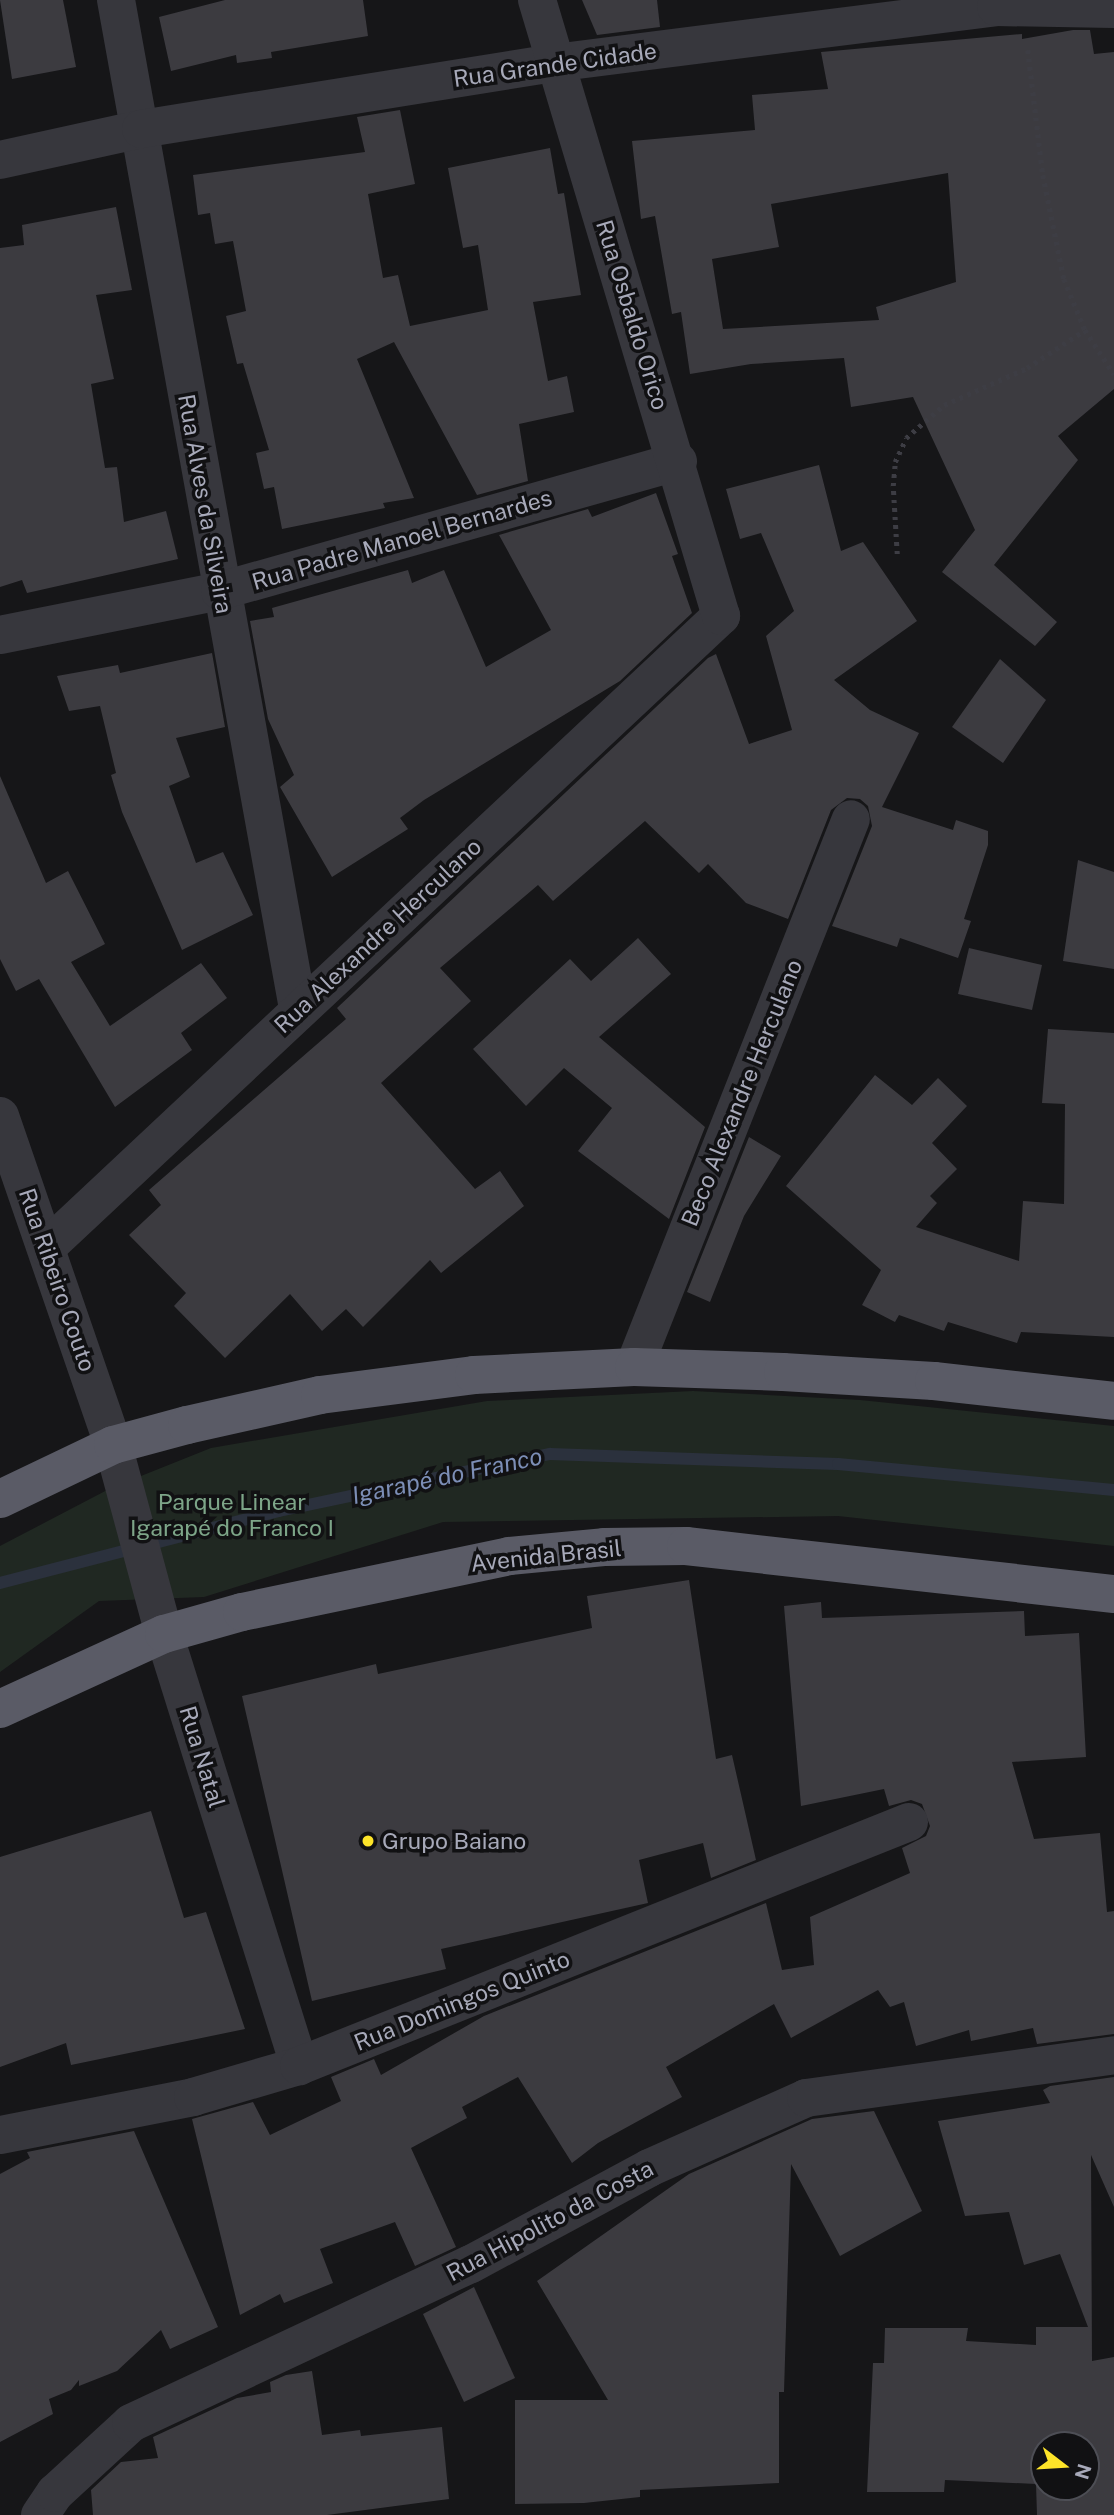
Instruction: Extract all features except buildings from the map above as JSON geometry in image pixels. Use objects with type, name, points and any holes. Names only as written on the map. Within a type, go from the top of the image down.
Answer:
[{"type":"highway","points":[[0,1499],[113,1445],[320,1395],[474,1375],[634,1367],[934,1381],[1114,1401]]},
{"type":"highway","name":"Avenida Brasil","points":[[0,1709],[164,1633],[242,1612],[509,1556],[604,1547],[767,1552],[1114,1594]]},
{"type":"street","name":"Rua Alves da Silveira","points":[[116,0],[141,129],[220,591],[298,1008]]},
{"type":"street","name":"Rua Osbaldo Orico","points":[[537,0],[554,63],[721,603],[721,617],[713,628]]},
{"type":"street","name":"Rua Grande Cidade","points":[[0,160],[141,129],[554,63],[996,7],[1114,9]]},
{"type":"street","name":"Rua Padre Manoel Bernardes","points":[[0,635],[220,591],[678,461]]},
{"type":"street","name":"Rua Alexandre Herculano","points":[[46,1248],[298,1008],[713,628]]},
{"type":"street","name":"Beco Alexandre Herculano","points":[[634,1367],[851,819]]},
{"type":"street","name":"Rua Ribeiro Couto","points":[[0,1116],[113,1445]]},
{"type":"street","name":"Rua Natal","points":[[113,1445],[164,1633],[299,2066]]},
{"type":"street","name":"Rua Domingos Quinto","points":[[0,2135],[193,2097],[299,2066],[909,1822]]},
{"type":"street","name":"Rua Hipolito da Costa","points":[[40,2515],[55,2493],[131,2423],[471,2264],[649,2168],[806,2098],[1114,2055]]},
{"type":"path","points":[[1023,8],[1043,176],[1064,279],[1085,330],[1114,374]]},
{"type":"path","points":[[897,554],[893,486],[895,462],[906,438],[944,405],[1035,364],[1085,330]]},
{"type":"green space","name":"Parque Linear Igarapé do Franco I","points":[[693,1391],[860,1400],[1114,1426],[1114,1546],[838,1516],[443,1522],[204,1597],[99,1601],[0,1672],[0,1546],[111,1488],[211,1448],[487,1401]]},
{"type":"waterway","name":"Igarapé do Franco","points":[[0,1583],[279,1511],[550,1454],[838,1464],[1114,1490]]},
{"type":"place","name":"Grupo Baiano","points":[[368,1841]]}]
